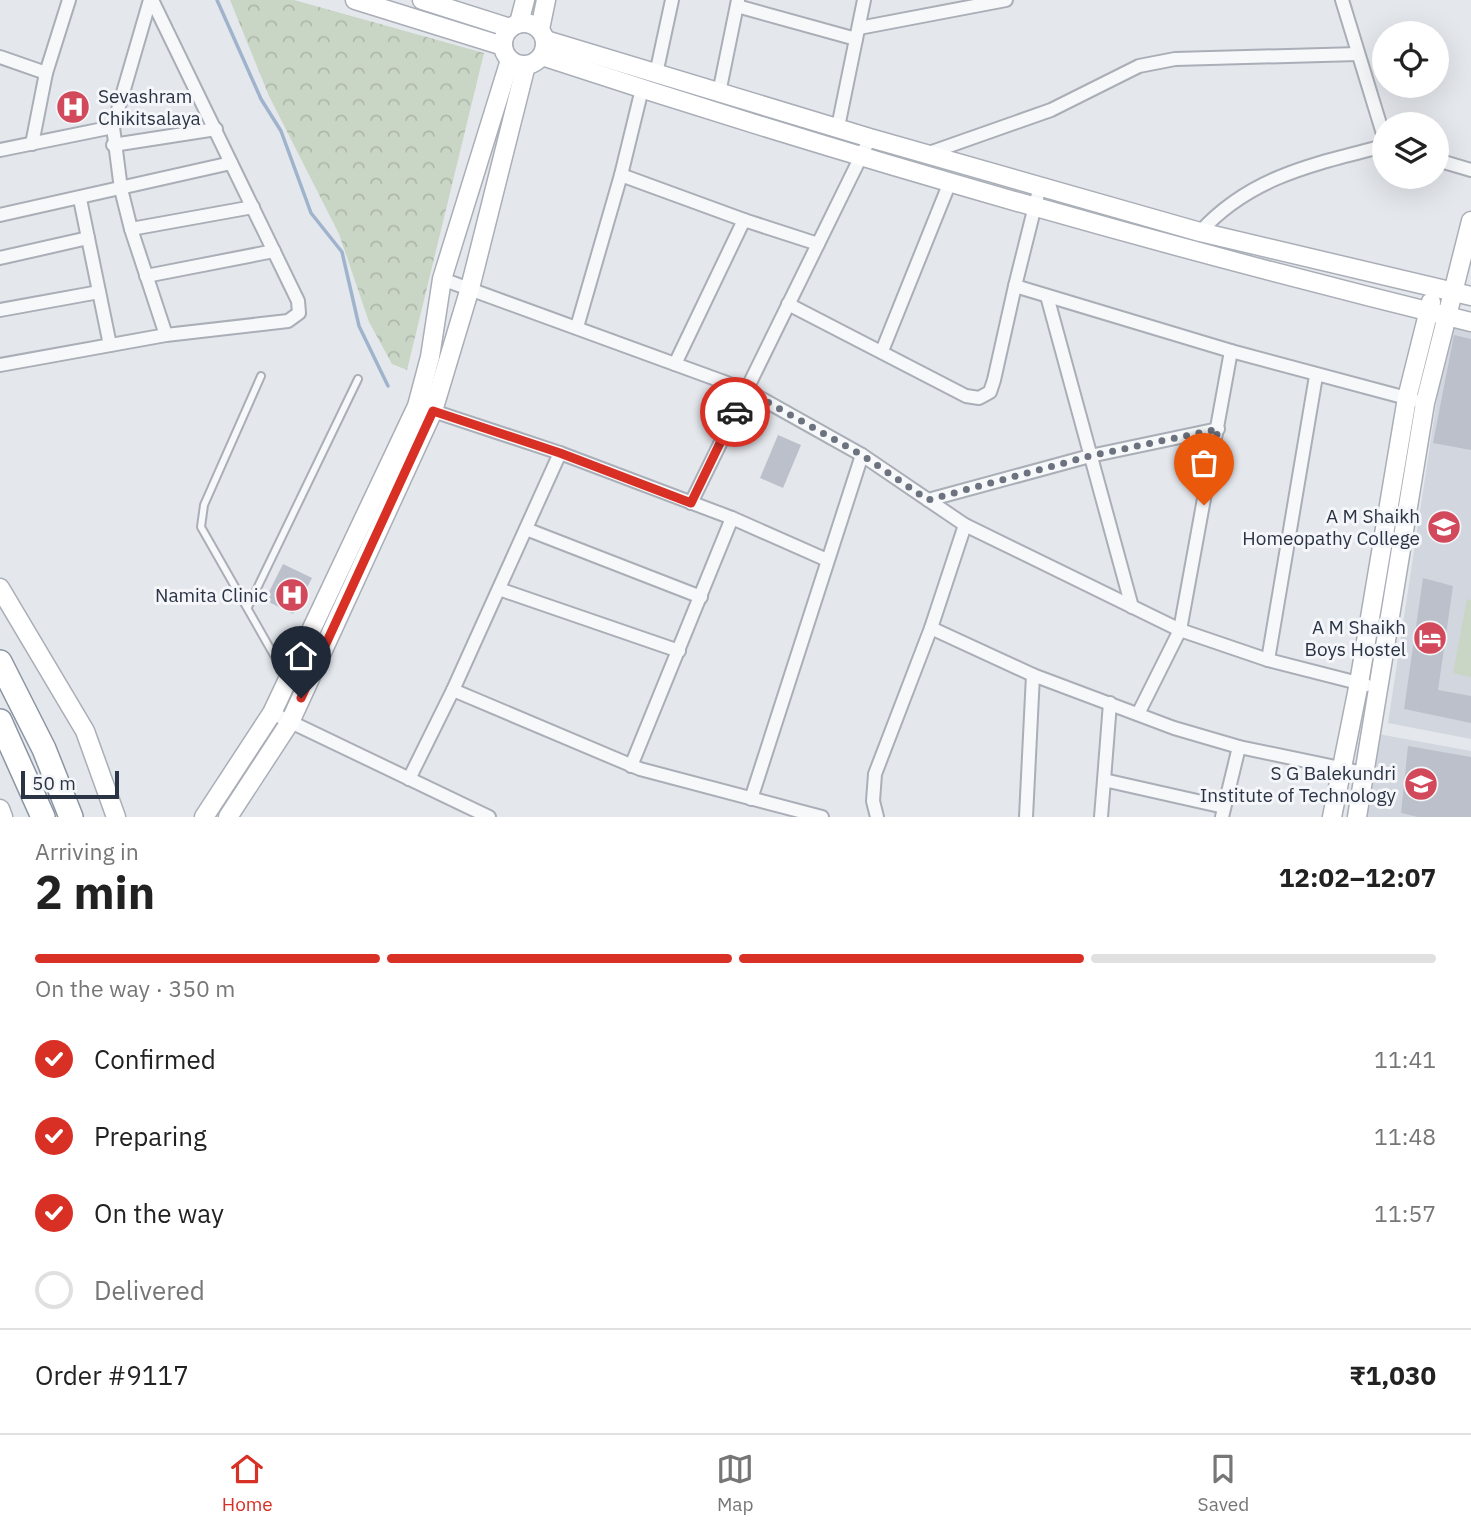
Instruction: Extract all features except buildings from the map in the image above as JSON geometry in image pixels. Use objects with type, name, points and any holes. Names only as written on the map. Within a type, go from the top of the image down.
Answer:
[{"type":"highway","points":[[0,662],[44,749],[69,813]]},
{"type":"highway","points":[[0,721],[43,817]]},
{"type":"street","points":[[32,144],[46,73],[69,0]]},
{"type":"street","points":[[151,0],[113,127],[113,145],[131,229],[166,335]]},
{"type":"street","points":[[0,365],[166,335],[288,321],[299,313],[298,301],[151,0]]},
{"type":"street","points":[[355,0],[513,57]]},
{"type":"street","points":[[422,0],[514,26],[534,24],[542,42],[642,89],[860,158],[1034,208],[1471,322]]},
{"type":"street","points":[[228,817],[290,722],[425,409],[470,288],[513,57],[514,26],[525,0]]},
{"type":"street","points":[[542,42],[546,0]]},
{"type":"street","points":[[656,74],[672,0]]},
{"type":"street","points":[[838,127],[864,0]]},
{"type":"street","points":[[936,13],[938,0]]},
{"type":"street","points":[[719,93],[738,3],[857,34],[936,13],[1006,0]]},
{"type":"street","points":[[1342,0],[1376,112]]},
{"type":"street","points":[[208,816],[272,713],[425,409],[442,279],[513,57],[542,42],[1200,232],[1462,294]]},
{"type":"street","points":[[929,153],[1051,110],[1139,66],[1175,59],[1358,54]]},
{"type":"street","points":[[0,57],[46,73]]},
{"type":"street","points":[[577,327],[621,175],[642,89]]},
{"type":"street","points":[[0,150],[113,127]]},
{"type":"street","points":[[113,145],[216,129]]},
{"type":"street","points":[[691,503],[870,138]]},
{"type":"street","points":[[1200,232],[1220,210],[1284,173],[1372,149]]},
{"type":"street","points":[[0,215],[231,163]]},
{"type":"street","points":[[1449,164],[1471,170]]},
{"type":"street","points":[[621,175],[818,244]]},
{"type":"street","points":[[882,351],[950,182]]},
{"type":"street","points":[[788,304],[966,396],[979,398],[990,392],[994,380],[1040,186]]},
{"type":"street","points":[[80,199],[110,345]]},
{"type":"street","points":[[131,229],[253,207]]},
{"type":"street","points":[[675,364],[744,220]]},
{"type":"street","points":[[1332,817],[1339,768],[1359,683],[1407,398],[1437,314],[1462,294],[1471,221]]},
{"type":"street","points":[[0,258],[88,238]]},
{"type":"street","points":[[146,276],[274,251]]},
{"type":"street","points":[[442,279],[746,390],[862,455],[965,525],[1180,630],[1268,660],[1378,688]]},
{"type":"street","points":[[1015,286],[1316,376],[1425,403]]},
{"type":"street","points":[[1357,817],[1425,403],[1437,314],[1433,288]]},
{"type":"street","points":[[0,310],[99,292]]},
{"type":"street","points":[[1047,296],[1132,607]]},
{"type":"street","points":[[1138,714],[1180,630],[1231,351]]},
{"type":"street","points":[[1268,660],[1316,376]]},
{"type":"street","points":[[425,409],[560,453],[732,518],[827,560]]},
{"type":"street","points":[[928,500],[1090,456],[1218,429]]},
{"type":"street","points":[[409,779],[453,690],[560,453]]},
{"type":"street","points":[[751,799],[862,455]]},
{"type":"street","points":[[631,766],[732,518]]},
{"type":"street","points":[[877,817],[873,801],[875,774],[931,628],[965,525]]},
{"type":"street","points":[[526,529],[701,597]]},
{"type":"street","points":[[0,588],[85,731],[116,817]]},
{"type":"street","points":[[499,589],[679,651]]},
{"type":"street","points":[[931,628],[1033,675],[1174,729],[1239,747],[1364,773]]},
{"type":"street","points":[[1026,817],[1033,675]]},
{"type":"street","points":[[453,690],[631,766],[822,817]]},
{"type":"street","points":[[1101,817],[1110,703]]},
{"type":"street","points":[[272,713],[489,817]]},
{"type":"street","points":[[1104,780],[1223,812],[1239,747]]},
{"type":"street","points":[[0,810],[3,817]]},
{"type":"lane","points":[[261,376],[201,515],[201,527],[275,657],[290,675]]},
{"type":"lane","points":[[248,607],[358,379]]},
{"type":"shaded area","name":"A M Shaikh Homeopathy College","points":[[1448,326],[1471,332],[1471,739],[1388,723]]},
{"type":"shaded area","name":"S G Balekundri Institute of Technology","points":[[1378,734],[1471,751],[1471,817],[1367,817]]},
{"type":"green space","points":[[230,0],[294,0],[484,53],[407,370],[392,364],[369,322],[339,234],[269,96]]},
{"type":"green space","points":[[1467,599],[1471,600],[1471,677],[1453,673]]},
{"type":"waterway","points":[[217,0],[261,99],[281,131],[311,213],[342,252],[359,326],[388,386]]},
{"type":"way so far","points":[[735,412],[746,390],[862,455],[928,500],[1090,456],[1218,429],[1204,505]]},
{"type":"place","name":"Sevashram Chikitsalaya","points":[[73,107]]},
{"type":"place","name":"A M Shaikh Homeopathy College","points":[[1444,527]]},
{"type":"place","name":"Namita Clinic","points":[[292,595]]},
{"type":"place","name":"A M Shaikh Boys Hostel","points":[[1430,638]]},
{"type":"place","name":"S G Balekundri Institute of Technology","points":[[1421,784]]},
{"type":"route","points":[[301,698],[433,411],[560,453],[691,503],[735,412]]}]
